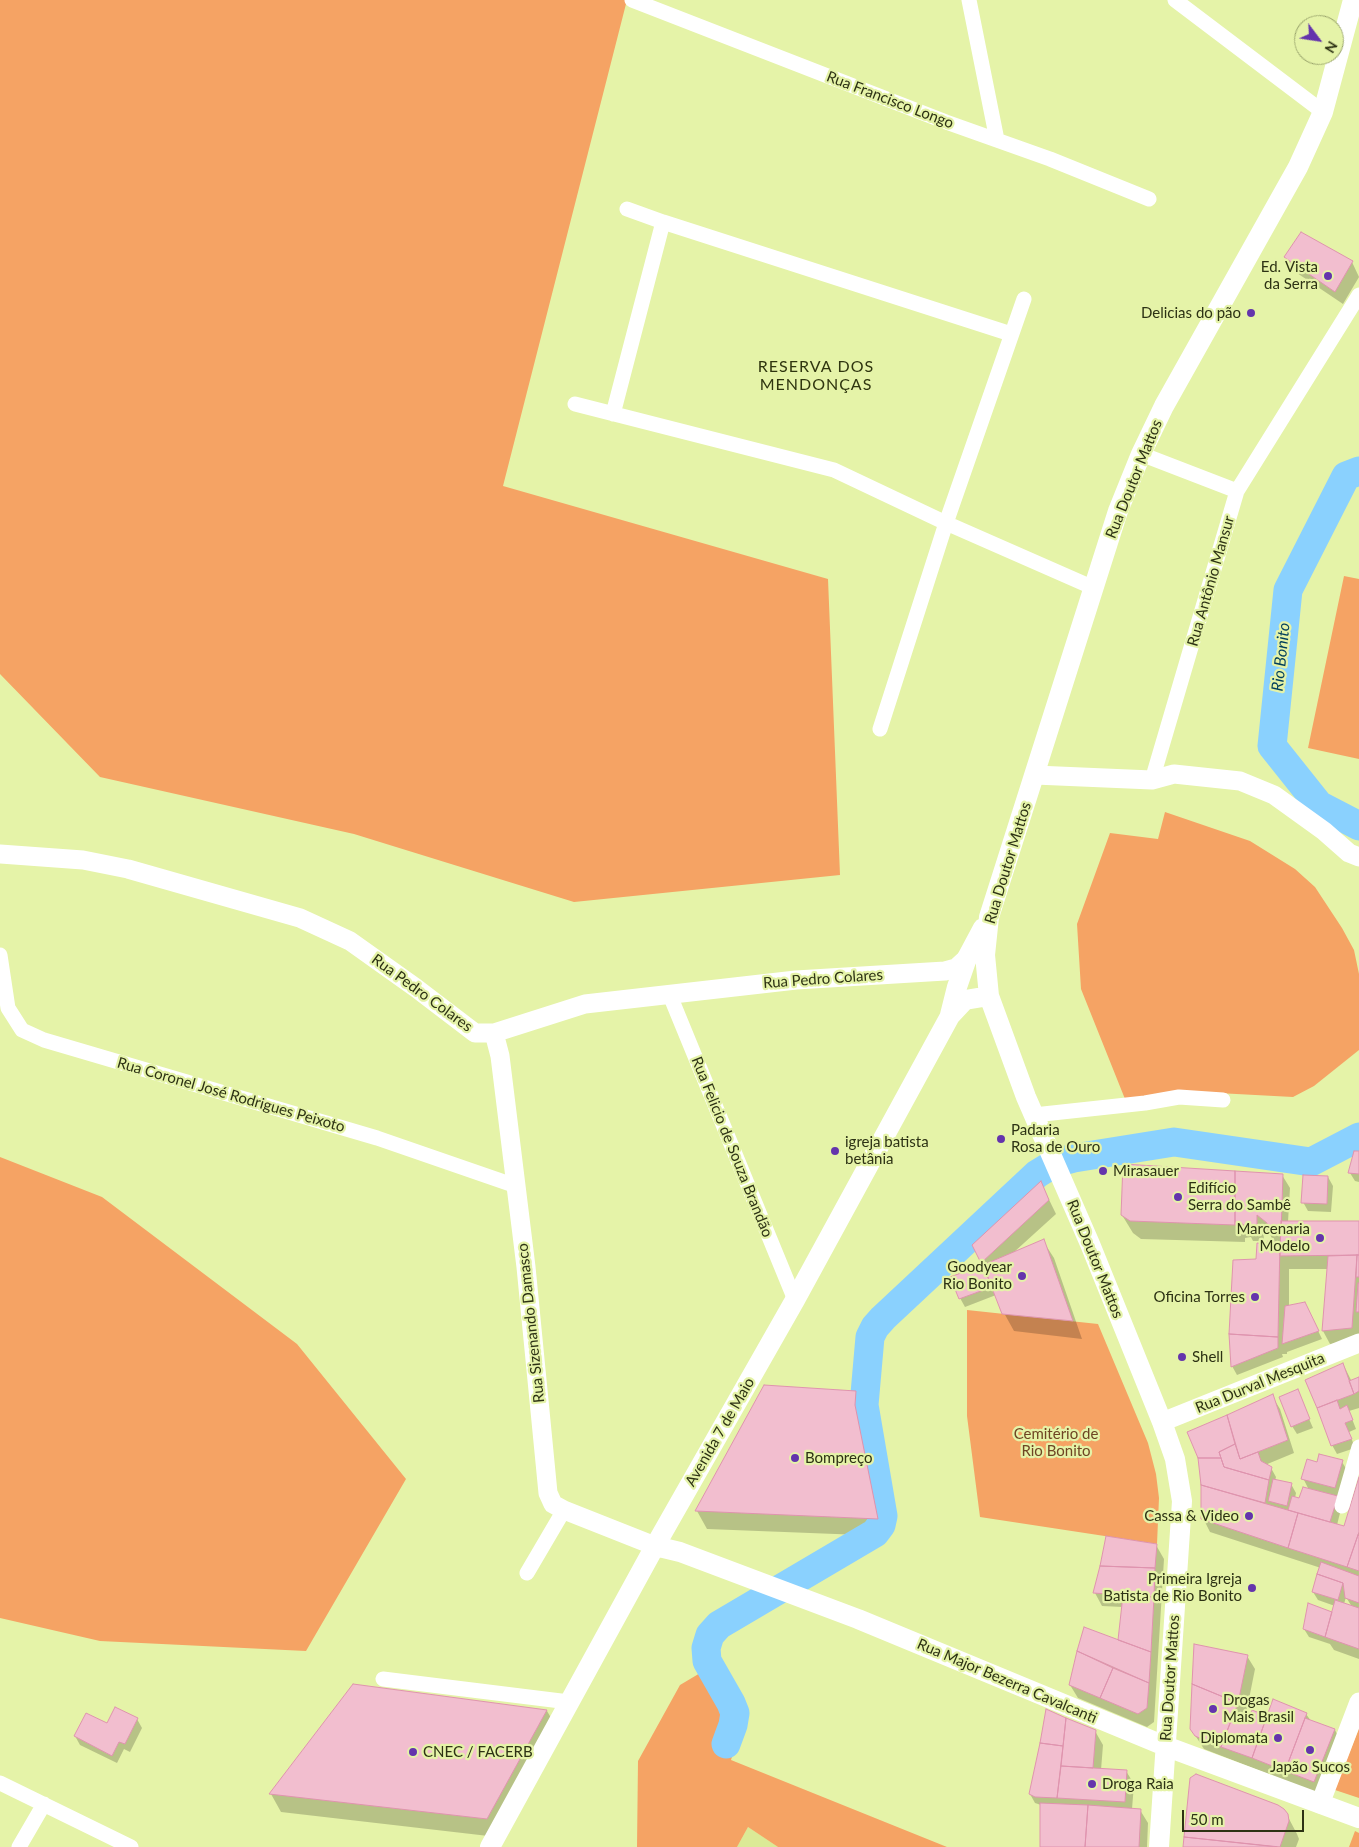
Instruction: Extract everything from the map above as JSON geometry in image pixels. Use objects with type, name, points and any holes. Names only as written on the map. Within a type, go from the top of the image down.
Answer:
[{"type":"main road","name":"Rua Doutor Mattos","points":[[1158,1847],[1182,1500],[1175,1459],[1162,1422],[1034,1115],[990,996],[985,955],[989,917],[1118,511],[1141,454],[1164,406],[1298,167],[1323,112],[1353,0]]},
{"type":"main road","name":"Avenida 7 de Maio","points":[[950,1016],[967,958],[989,917]]},
{"type":"main road","name":"Avenida 7 de Maio","points":[[490,1847],[655,1546],[795,1300],[950,1016],[965,1000],[990,996]]},
{"type":"main road","name":"Rua Major Bezerra Cavalcanti","points":[[655,1546],[680,1552],[858,1620],[1166,1746],[1359,1818]]},
{"type":"street","name":"Rua Francisco Longo","points":[[632,0],[834,79],[1050,159],[1149,199]]},
{"type":"street","points":[[969,0],[998,140]]},
{"type":"street","points":[[1176,0],[1323,112]]},
{"type":"street","points":[[627,209],[1011,334]]},
{"type":"street","points":[[613,414],[664,222]]},
{"type":"street","name":"Rua Antônio Mansur","points":[[1152,780],[1237,492],[1359,295]]},
{"type":"street","points":[[880,729],[946,523],[1024,299]]},
{"type":"street","points":[[575,404],[834,470],[946,523],[1094,588]]},
{"type":"street","points":[[1141,454],[1237,492]]},
{"type":"street","points":[[1035,776],[1152,780],[1174,774],[1240,781],[1274,796],[1324,832],[1356,859]]},
{"type":"street","name":"Rua Pedro Colares","points":[[1,855],[83,860],[128,869],[300,918],[350,941],[475,1033],[494,1033],[585,1004],[796,980],[945,971],[956,968],[967,958]]},
{"type":"street","name":"Rua Coronel José Rodrigues Peixoto","points":[[0,955],[8,1008],[22,1030],[44,1040],[376,1138],[516,1186]]},
{"type":"street","name":"Rua Felicio de Souza Brandão","points":[[669,993],[795,1300]]},
{"type":"street","name":"Rua Sizenando Damasco","points":[[494,1033],[500,1056],[516,1186],[548,1493],[553,1504],[564,1510],[655,1546]]},
{"type":"street","points":[[1034,1115],[1144,1103],[1179,1097],[1223,1100]]},
{"type":"street","name":"Rua Durval Mesquita","points":[[1162,1422],[1359,1343]]},
{"type":"street","points":[[1342,1506],[1359,1447]]},
{"type":"street","points":[[528,1573],[564,1510]]},
{"type":"street","points":[[383,1679],[569,1702]]},
{"type":"street","points":[[1318,1803],[1359,1702]]},
{"type":"street","points":[[0,1783],[132,1847]]},
{"type":"street","points":[[20,1847],[44,1804]]},
{"type":"shaded area","points":[[748,1827],[778,1847],[737,1847]]},
{"type":"green space","points":[[0,0],[627,0],[503,486],[828,579],[840,875],[574,902],[354,834],[100,777],[0,674]]},
{"type":"green space","points":[[1344,576],[1359,579],[1359,759],[1308,748]]},
{"type":"green space","points":[[1165,812],[1250,841],[1295,869],[1315,887],[1354,950],[1359,974],[1359,1050],[1314,1086],[1293,1097],[1180,1091],[1125,1099],[1081,989],[1077,924],[1110,833],[1158,839]]},
{"type":"green space","points":[[0,1157],[102,1197],[297,1344],[406,1479],[306,1651],[100,1641],[0,1618]]},
{"type":"green space","name":"Cemitério de Rio Bonito","points":[[967,1310],[1098,1324],[1148,1443],[1156,1474],[1159,1498],[1157,1544],[980,1517],[967,1416]]},
{"type":"green space","points":[[717,1663],[738,1698],[743,1711],[742,1725],[731,1760],[947,1847],[778,1847],[748,1827],[737,1847],[637,1847],[638,1761],[680,1685]]},
{"type":"green space","points":[[1359,1728],[1359,1798],[1335,1790]]},
{"type":"green space","points":[[1355,1831],[1359,1833],[1359,1847],[1349,1847]]},
{"type":"building","name":"Ed. Vista da Serra","points":[[1301,232],[1353,261],[1335,292],[1284,257]]},
{"type":"building","points":[[1354,1151],[1359,1151],[1359,1174],[1348,1173]]},
{"type":"building","name":"Edifício Serra do Sambê","points":[[1123,1164],[1235,1171],[1235,1225],[1130,1221],[1121,1215]]},
{"type":"building","points":[[1235,1171],[1283,1174],[1281,1235],[1268,1234],[1267,1223],[1257,1215],[1257,1228],[1244,1229],[1243,1224],[1235,1225]]},
{"type":"building","points":[[1303,1175],[1328,1176],[1327,1204],[1301,1203]]},
{"type":"building","points":[[1041,1181],[1049,1200],[981,1263],[972,1245]]},
{"type":"building","name":"Marcenaria Modelo","points":[[1281,1221],[1359,1221],[1359,1255],[1280,1256]]},
{"type":"building","name":"Goodyear Rio Bonito","points":[[1044,1239],[1073,1321],[1002,1314],[983,1265]]},
{"type":"building","name":"Oficina Torres","points":[[1268,1241],[1280,1242],[1278,1337],[1229,1334],[1233,1260],[1256,1259],[1257,1243],[1266,1244]]},
{"type":"building","points":[[1357,1255],[1352,1328],[1322,1331],[1328,1256]]},
{"type":"building","points":[[1357,1255],[1359,1255],[1359,1277],[1356,1277]]},
{"type":"building","points":[[983,1265],[992,1287],[959,1299],[950,1277]]},
{"type":"building","points":[[1358,1283],[1359,1312],[1356,1312]]},
{"type":"building","points":[[1305,1302],[1319,1331],[1282,1344],[1285,1306]]},
{"type":"building","points":[[1229,1334],[1278,1337],[1278,1348],[1231,1367]]},
{"type":"building","points":[[1343,1363],[1354,1394],[1317,1408],[1305,1380]]},
{"type":"building","points":[[1359,1377],[1359,1391],[1354,1394],[1349,1381]]},
{"type":"building","name":"Bompreço","points":[[764,1385],[856,1391],[855,1405],[878,1519],[695,1511]]},
{"type":"building","points":[[1298,1389],[1310,1419],[1291,1427],[1279,1397]]},
{"type":"building","points":[[1273,1394],[1288,1440],[1240,1459],[1227,1415]]},
{"type":"building","points":[[1337,1400],[1340,1409],[1347,1405],[1353,1420],[1345,1423],[1352,1439],[1331,1446],[1317,1408]]},
{"type":"building","points":[[1227,1415],[1235,1444],[1219,1452],[1221,1458],[1198,1458],[1187,1432]]},
{"type":"building","points":[[1235,1444],[1240,1459],[1258,1452],[1261,1461],[1272,1467],[1269,1480],[1224,1467],[1219,1452]]},
{"type":"building","points":[[1319,1454],[1343,1460],[1335,1488],[1301,1479],[1307,1459],[1317,1462]]},
{"type":"building","points":[[1198,1458],[1221,1458],[1224,1467],[1269,1480],[1265,1503],[1201,1485]]},
{"type":"building","points":[[1359,1477],[1359,1532],[1347,1567],[1288,1548],[1298,1513],[1344,1526]]},
{"type":"building","points":[[1273,1479],[1292,1483],[1287,1506],[1268,1501]]},
{"type":"building","name":"Cassa & Video","points":[[1201,1485],[1298,1513],[1288,1548],[1201,1519]]},
{"type":"building","points":[[1303,1487],[1338,1496],[1330,1522],[1288,1510],[1292,1496],[1299,1498]]},
{"type":"building","points":[[1106,1536],[1157,1544],[1155,1568],[1100,1566]]},
{"type":"building","points":[[1359,1536],[1359,1571],[1347,1567]]},
{"type":"building","points":[[1321,1562],[1359,1576],[1359,1603],[1345,1598],[1343,1583],[1317,1574]]},
{"type":"building","points":[[1100,1566],[1155,1568],[1154,1597],[1093,1593]]},
{"type":"building","points":[[1317,1574],[1343,1583],[1338,1600],[1312,1592]]},
{"type":"building","points":[[1123,1595],[1154,1597],[1151,1652],[1118,1640]]},
{"type":"building","points":[[1335,1600],[1359,1608],[1359,1649],[1325,1637]]},
{"type":"building","points":[[1308,1603],[1332,1612],[1325,1637],[1303,1629]]},
{"type":"building","points":[[1084,1627],[1151,1652],[1149,1683],[1077,1651]]},
{"type":"building","points":[[1194,1644],[1248,1655],[1238,1703],[1192,1684]]},
{"type":"building","points":[[1077,1651],[1113,1668],[1100,1698],[1069,1685]]},
{"type":"building","points":[[1113,1668],[1149,1683],[1147,1708],[1138,1714],[1100,1698]]},
{"type":"building","name":"CNEC / FACERB","points":[[353,1684],[547,1710],[487,1819],[269,1794]]},
{"type":"building","name":"Drogas Mais Brasil","points":[[1192,1684],[1238,1703],[1221,1747],[1195,1736],[1190,1729]]},
{"type":"building","name":"Diplomata","points":[[1273,1699],[1307,1713],[1285,1771],[1252,1758]]},
{"type":"building","points":[[115,1707],[138,1718],[125,1744],[119,1742],[112,1756],[74,1736],[86,1713],[107,1723]]},
{"type":"building","points":[[1046,1709],[1066,1718],[1063,1746],[1040,1743]]},
{"type":"building","points":[[1252,1710],[1267,1716],[1252,1758],[1221,1747],[1233,1715],[1242,1718],[1244,1713],[1250,1715]]},
{"type":"building","points":[[1066,1718],[1096,1730],[1093,1768],[1061,1766]]},
{"type":"building","name":"Japão Sucos","points":[[1305,1718],[1335,1729],[1314,1782],[1285,1771]]},
{"type":"building","points":[[1040,1743],[1063,1746],[1057,1798],[1035,1797],[1029,1794]]},
{"type":"building","name":"Droga Raia","points":[[1061,1766],[1127,1770],[1125,1802],[1057,1798]]},
{"type":"building","points":[[1196,1774],[1284,1809],[1288,1814],[1289,1821],[1280,1847],[1184,1837],[1190,1778]]},
{"type":"building","points":[[1040,1803],[1088,1805],[1085,1847],[1040,1847]]},
{"type":"building","points":[[1088,1805],[1141,1809],[1139,1847],[1085,1847]]},
{"type":"building","points":[[1184,1837],[1277,1847],[1183,1847]]},
{"type":"waterway","name":"Rio Bonito","points":[[1359,471],[1346,476],[1288,590],[1272,746],[1319,805],[1359,826]]},
{"type":"waterway","points":[[726,1744],[735,1713],[707,1661],[706,1648],[710,1635],[719,1625],[875,1533],[881,1525],[883,1516],[864,1405],[870,1337],[875,1327],[883,1318],[1037,1174],[1055,1163],[1074,1158],[1174,1142],[1311,1162],[1359,1137]]},
{"type":"place","name":"Ed. Vista da Serra","points":[[1328,276]]},
{"type":"place","name":"Delicias do pão","points":[[1251,313]]},
{"type":"place","name":"Padaria Rosa de Ouro","points":[[1001,1139]]},
{"type":"place","name":"igreja batista betânia","points":[[835,1151]]},
{"type":"place","name":"Mirasauer","points":[[1103,1171]]},
{"type":"place","name":"Edifício Serra do Sambê","points":[[1178,1197]]},
{"type":"place","name":"Marcenaria Modelo","points":[[1320,1238]]},
{"type":"place","name":"Goodyear Rio Bonito","points":[[1022,1276]]},
{"type":"place","name":"Oficina Torres","points":[[1255,1297]]},
{"type":"place","name":"Shell","points":[[1182,1357]]},
{"type":"place","name":"Bompreço","points":[[795,1458]]},
{"type":"place","name":"Cassa & Video","points":[[1249,1516]]},
{"type":"place","name":"Primeira Igreja Batista de Rio Bonito","points":[[1252,1588]]},
{"type":"place","name":"Drogas Mais Brasil","points":[[1213,1709]]},
{"type":"place","name":"Diplomata","points":[[1278,1738]]},
{"type":"place","name":"Japão Sucos","points":[[1310,1750]]},
{"type":"place","name":"CNEC / FACERB","points":[[413,1752]]},
{"type":"place","name":"Droga Raia","points":[[1092,1784]]},
{"type":"district","name":"RESERVA DOS MENDONÇAS","points":[[816,376]]}]
